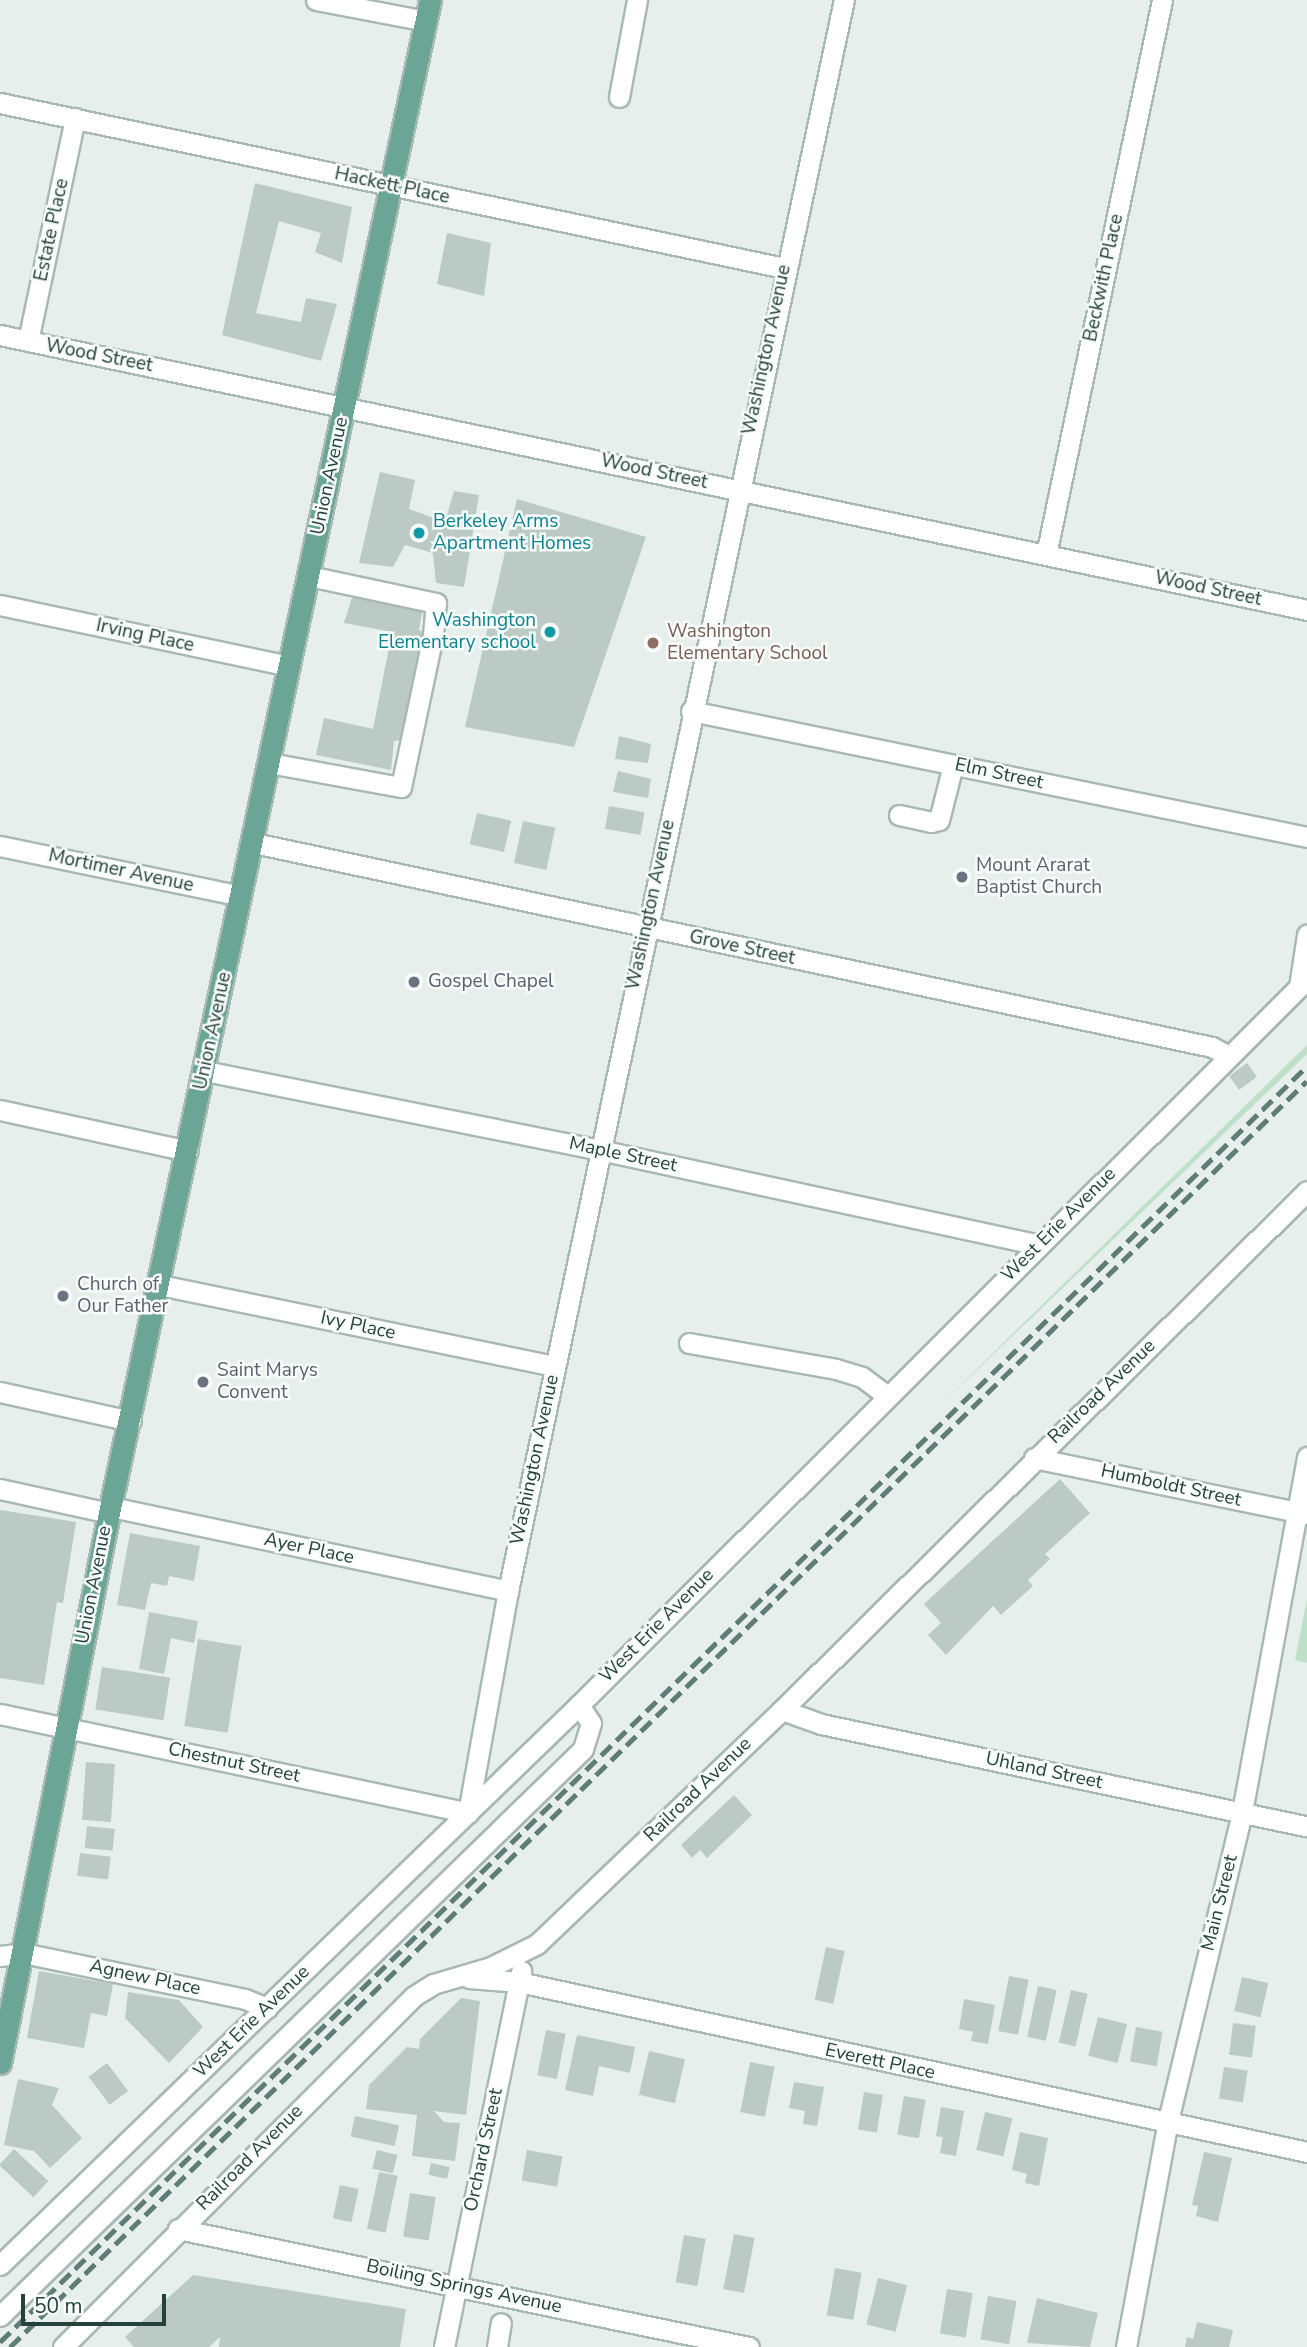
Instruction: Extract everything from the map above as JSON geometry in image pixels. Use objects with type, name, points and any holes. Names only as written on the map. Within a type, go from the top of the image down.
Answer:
[{"type":"main road","name":"Union Avenue","points":[[0,2063],[110,1510],[254,843],[428,10]]},
{"type":"street","points":[[316,0],[428,10]]},
{"type":"street","points":[[619,97],[637,0]]},
{"type":"street","name":"Washington Avenue","points":[[468,1813],[508,1591],[784,268],[844,0]]},
{"type":"street","name":"Beckwith Place","points":[[1045,555],[1162,0]]},
{"type":"street","name":"Hackett Place","points":[[0,103],[784,268]]},
{"type":"street","name":"Estate Place","points":[[28,341],[75,118]]},
{"type":"street","name":"Wood Street","points":[[0,335],[344,405],[737,491],[1307,610]]},
{"type":"street","points":[[270,763],[401,787],[428,661],[436,603],[309,576]]},
{"type":"street","name":"Irving Place","points":[[0,605],[290,666]]},
{"type":"street","name":"Elm Street","points":[[691,711],[1307,838]]},
{"type":"street","points":[[899,815],[931,822],[939,820],[953,765]]},
{"type":"street","name":"Grove Street","points":[[254,843],[1212,1047],[1229,1056]]},
{"type":"street","name":"Mortimer Avenue","points":[[0,846],[242,897]]},
{"type":"street","points":[[1303,983],[1307,936]]},
{"type":"street","name":"West Erie Avenue","points":[[0,2265],[579,1705],[1303,983]]},
{"type":"street","name":"Maple Street","points":[[205,1071],[600,1150],[1039,1245]]},
{"type":"street","points":[[0,1111],[188,1151]]},
{"type":"street","name":"Railroad Avenue","points":[[63,2345],[414,1997],[452,1977],[523,1952],[537,1944],[782,1710],[1306,1192]]},
{"type":"street","name":"Ivy Place","points":[[160,1285],[555,1366]]},
{"type":"street","points":[[689,1343],[836,1369],[862,1377],[887,1396]]},
{"type":"street","points":[[0,1392],[131,1421]]},
{"type":"street","name":"Main Street","points":[[1126,2347],[1167,2124],[1242,1812],[1301,1513],[1307,1457]]},
{"type":"street","name":"Humboldt Street","points":[[1034,1458],[1301,1513]]},
{"type":"street","name":"Ayer Place","points":[[0,1489],[508,1591]]},
{"type":"street","points":[[0,2316],[583,1748],[590,1736],[591,1723],[579,1705]]},
{"type":"street","name":"Uhland Street","points":[[782,1710],[821,1724],[1307,1826]]},
{"type":"street","name":"Chestnut Street","points":[[0,1714],[468,1813]]},
{"type":"street","points":[[0,1956],[23,1952]]},
{"type":"street","name":"Agnew Place","points":[[23,1952],[245,1999],[267,2008]]},
{"type":"street","name":"Orchard Street","points":[[444,2347],[523,1952]]},
{"type":"street","name":"Everett Place","points":[[452,1977],[519,1982],[1167,2124],[1307,2152]]},
{"type":"street","name":"Boiling Springs Avenue","points":[[178,2229],[749,2347]]},
{"type":"street","points":[[497,2347],[501,2323]]},
{"type":"green space","points":[[1307,1045],[1307,1054],[930,1415]]},
{"type":"green space","points":[[1307,1599],[1307,1663],[1295,1660]]},
{"type":"building","points":[[255,183],[352,207],[342,263],[315,252],[321,233],[279,221],[256,313],[301,322],[306,298],[337,304],[321,361],[222,335]]},
{"type":"building","points":[[447,233],[491,243],[484,296],[437,284]]},
{"type":"building","name":"Berkeley Arms Apartment Homes","points":[[380,472],[415,480],[409,509],[445,522],[454,491],[479,495],[464,587],[436,583],[433,553],[405,545],[393,567],[359,563]]},
{"type":"building","name":"Washington Elementary school","points":[[517,499],[646,537],[574,747],[465,727]]},
{"type":"building","points":[[355,588],[424,601],[419,630],[431,636],[410,739],[394,741],[391,770],[316,755],[324,718],[373,729],[392,632],[344,623]]},
{"type":"building","points":[[619,736],[651,744],[648,763],[615,759]]},
{"type":"building","points":[[618,771],[651,779],[648,798],[613,792]]},
{"type":"building","points":[[609,806],[644,812],[640,835],[605,829]]},
{"type":"building","points":[[477,813],[511,821],[504,852],[470,844]]},
{"type":"building","points":[[523,821],[555,828],[546,870],[514,863]]},
{"type":"building","points":[[1247,1063],[1257,1077],[1239,1090],[1229,1076]]},
{"type":"building","points":[[1060,1479],[1090,1513],[1045,1554],[1050,1559],[1028,1580],[1033,1586],[1001,1615],[993,1606],[946,1655],[928,1635],[941,1623],[924,1604]]},
{"type":"building","points":[[0,1510],[76,1522],[63,1603],[57,1602],[44,1685],[0,1678]]},
{"type":"building","points":[[130,1533],[200,1546],[194,1581],[169,1576],[167,1586],[151,1583],[145,1610],[117,1605]]},
{"type":"building","points":[[149,1612],[198,1621],[194,1643],[171,1638],[164,1674],[139,1669]]},
{"type":"building","points":[[198,1639],[241,1646],[228,1733],[184,1726]]},
{"type":"building","points":[[102,1667],[170,1678],[163,1720],[95,1709]]},
{"type":"building","points":[[86,1762],[115,1764],[111,1822],[82,1820]]},
{"type":"building","points":[[734,1795],[752,1815],[707,1858],[700,1850],[692,1858],[681,1845]]},
{"type":"building","points":[[87,1826],[115,1829],[113,1851],[85,1848]]},
{"type":"building","points":[[80,1853],[111,1857],[108,1880],[77,1876]]},
{"type":"building","points":[[826,1947],[845,1951],[833,2004],[815,2000]]},
{"type":"building","points":[[39,1971],[113,1984],[107,2016],[91,2013],[84,2048],[27,2038]]},
{"type":"building","points":[[1009,1976],[1029,1980],[1018,2035],[998,2031]]},
{"type":"building","points":[[1242,1977],[1268,1983],[1260,2017],[1234,2011]]},
{"type":"building","points":[[1038,1986],[1057,1990],[1046,2041],[1027,2037]]},
{"type":"building","points":[[1071,1990],[1088,1994],[1075,2046],[1059,2043]]},
{"type":"building","points":[[128,1992],[179,2000],[203,2027],[169,2063],[125,2018]]},
{"type":"building","points":[[461,1998],[480,2001],[466,2115],[434,2111],[444,2122],[460,2123],[455,2161],[412,2156],[417,2115],[366,2109],[369,2085],[407,2047],[419,2049],[420,2039]]},
{"type":"building","points":[[964,1999],[995,2005],[988,2044],[971,2041],[973,2032],[959,2029]]},
{"type":"building","points":[[1098,2017],[1127,2024],[1117,2063],[1088,2056]]},
{"type":"building","points":[[1233,2023],[1256,2026],[1252,2058],[1229,2055]]},
{"type":"building","points":[[1136,2027],[1163,2032],[1157,2066],[1130,2061]]},
{"type":"building","points":[[546,2030],[566,2034],[557,2079],[537,2075]]},
{"type":"building","points":[[577,2035],[635,2047],[630,2073],[599,2066],[593,2096],[565,2090]]},
{"type":"building","points":[[649,2051],[685,2059],[675,2103],[639,2095]]},
{"type":"building","points":[[750,2062],[775,2067],[765,2117],[740,2112]]},
{"type":"building","points":[[107,2063],[128,2091],[110,2105],[89,2077]]},
{"type":"building","points":[[1224,2067],[1248,2071],[1243,2102],[1219,2099]]},
{"type":"building","points":[[18,2079],[59,2088],[52,2105],[82,2138],[50,2168],[34,2151],[4,2145]]},
{"type":"building","points":[[794,2082],[824,2087],[817,2126],[803,2124],[805,2111],[789,2108]]},
{"type":"building","points":[[864,2092],[883,2095],[877,2133],[858,2130]]},
{"type":"building","points":[[904,2096],[926,2100],[919,2138],[897,2134]]},
{"type":"building","points":[[941,2107],[964,2111],[956,2156],[940,2153],[943,2137],[936,2136]]},
{"type":"building","points":[[985,2112],[1012,2118],[1004,2156],[976,2150]]},
{"type":"building","points":[[355,2116],[399,2125],[395,2146],[351,2137]]},
{"type":"building","points":[[1020,2132],[1048,2138],[1039,2186],[1025,2183],[1027,2174],[1012,2170]]},
{"type":"building","points":[[14,2149],[48,2181],[33,2197],[0,2166]]},
{"type":"building","points":[[377,2150],[397,2155],[393,2174],[372,2168]]},
{"type":"building","points":[[527,2150],[562,2156],[557,2187],[522,2181]]},
{"type":"building","points":[[1204,2152],[1232,2158],[1218,2222],[1196,2216],[1198,2206],[1192,2205]]},
{"type":"building","points":[[431,2163],[450,2167],[447,2179],[429,2175]]},
{"type":"building","points":[[379,2172],[398,2176],[386,2233],[367,2229]]},
{"type":"building","points":[[340,2185],[359,2189],[352,2222],[333,2218]]},
{"type":"building","points":[[410,2193],[436,2197],[429,2241],[403,2236]]},
{"type":"building","points":[[734,2234],[755,2238],[744,2293],[723,2289]]},
{"type":"building","points":[[684,2235],[706,2239],[697,2286],[676,2282]]},
{"type":"building","points":[[835,2268],[862,2273],[853,2320],[827,2315]]},
{"type":"building","points":[[193,2275],[406,2309],[400,2347],[219,2347],[220,2337],[209,2347],[134,2347],[125,2337]]},
{"type":"building","points":[[878,2278],[907,2285],[895,2332],[866,2325]]},
{"type":"building","points":[[947,2289],[973,2293],[966,2338],[940,2333]]},
{"type":"building","points":[[988,2296],[1017,2301],[1009,2344],[980,2339]]},
{"type":"building","points":[[1037,2298],[1098,2313],[1090,2347],[1027,2343]]},
{"type":"building","points":[[1197,2322],[1233,2330],[1229,2347],[1185,2347],[1187,2337],[1193,2339]]},
{"type":"railway","points":[[0,2342],[1307,1066]]},
{"type":"railway","points":[[10,2347],[1307,1081]]},
{"type":"place","name":"Berkeley Arms Apartment Homes","points":[[419,533]]},
{"type":"place","name":"Washington Elementary school","points":[[550,632]]},
{"type":"place","name":"Washington Elementary School","points":[[653,643]]},
{"type":"place","name":"Mount Ararat Baptist Church","points":[[962,877]]},
{"type":"place","name":"Gospel Chapel","points":[[414,982]]},
{"type":"place","name":"Church of Our Father","points":[[63,1296]]},
{"type":"place","name":"Saint Marys Convent","points":[[203,1382]]}]
